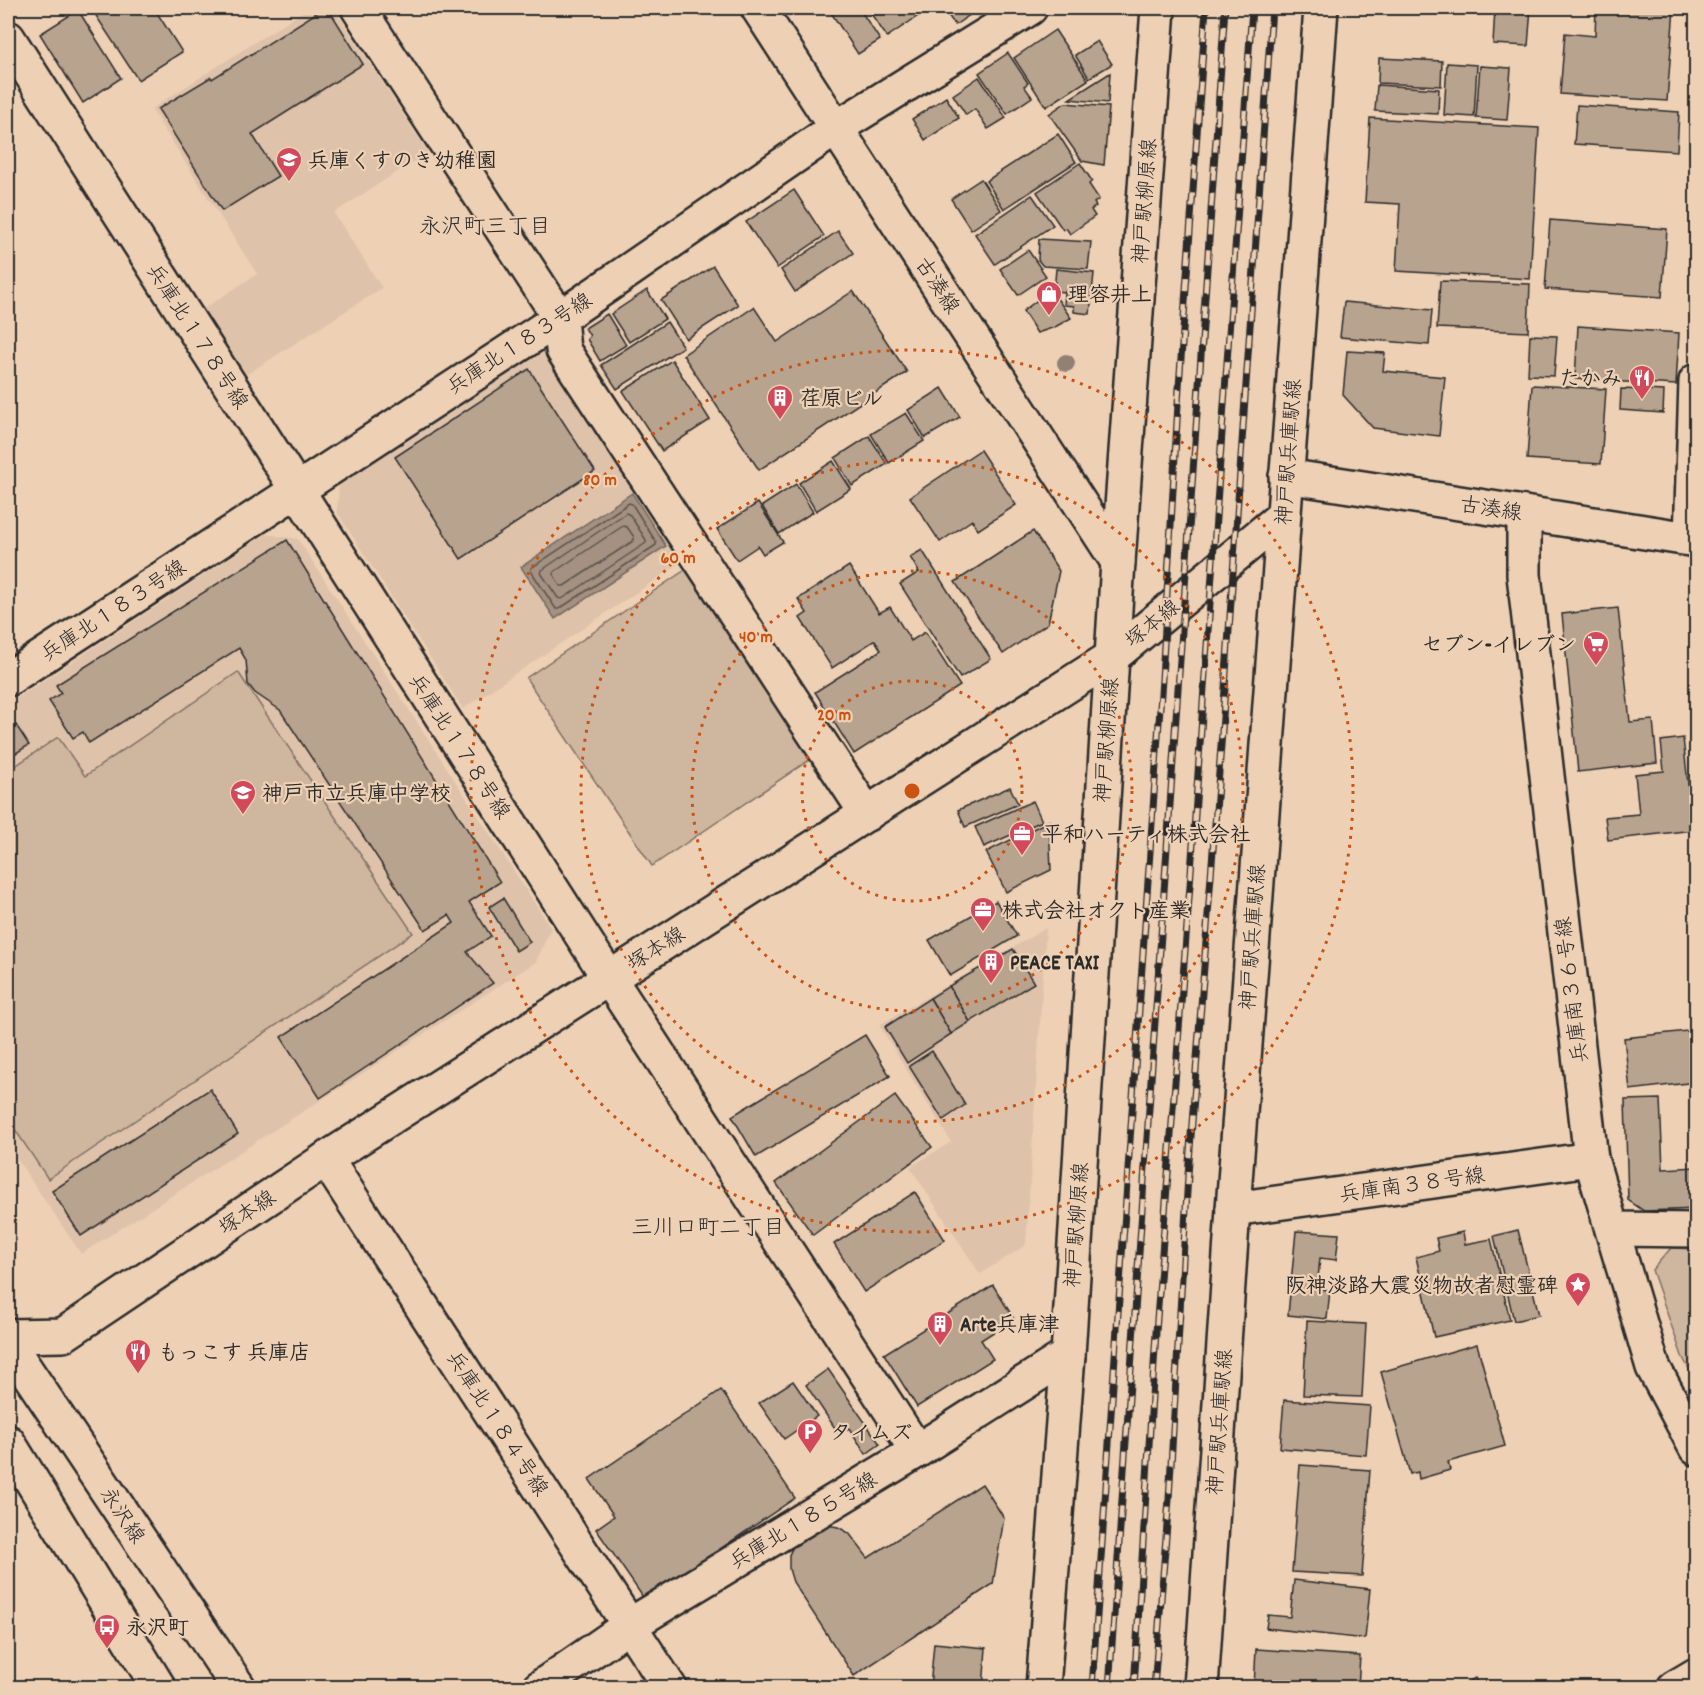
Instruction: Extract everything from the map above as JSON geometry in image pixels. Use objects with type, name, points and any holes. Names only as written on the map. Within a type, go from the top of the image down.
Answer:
[{"type":"street","points":[[358,8],[560,318],[563,350],[867,814]]},
{"type":"street","name":"古湊線","points":[[758,8],[1118,562]]},
{"type":"street","name":"兵庫北１８３号線","points":[[10,670],[560,318],[836,128],[1030,8]]},
{"type":"street","name":"神戸駅柳原線","points":[[1043,1688],[1068,1355],[1118,562],[1158,8]]},
{"type":"street","name":"神戸駅兵庫駅線","points":[[1201,1688],[1233,1209],[1321,8]]},
{"type":"street","name":"兵庫北１７８号線","points":[[8,38],[609,978],[916,1451]]},
{"type":"street","points":[[1694,539],[1696,381]]},
{"type":"street","name":"古湊線","points":[[1286,476],[1694,539]]},
{"type":"street","name":"兵庫南３６号線","points":[[1524,513],[1524,575],[1591,1159],[1653,1367],[1696,1448]]},
{"type":"street","name":"塚本線","points":[[8,1335],[63,1335],[326,1159],[1112,657],[1283,516]]},
{"type":"street","name":"兵庫北１８４号線","points":[[326,1159],[670,1688]]},
{"type":"street","name":"兵庫南３８号線","points":[[1233,1209],[1591,1159]]},
{"type":"street","points":[[1612,1229],[1696,1230]]},
{"type":"street","name":"永沢線","points":[[8,1343],[239,1688]]},
{"type":"street","name":"兵庫北１８５号線","points":[[539,1688],[630,1625],[916,1451],[1068,1355]]},
{"type":"street","points":[[8,1442],[159,1688]]},
{"type":"street","points":[[1674,1688],[1696,1675]]},
{"type":"shaded area","name":"兵庫くすのき幼稚園","points":[[308,8],[334,8],[428,152],[334,213],[382,288],[246,375],[203,309],[257,274],[151,109]]},
{"type":"shaded area","points":[[547,350],[682,562],[463,709],[337,512],[339,484]]},
{"type":"shaded area","name":"神戸市立兵庫中学校","points":[[266,534],[298,539],[551,928],[536,962],[81,1254],[8,1146],[8,704]]},
{"type":"shaded area","points":[[688,568],[815,756],[652,866],[526,678]]},
{"type":"shaded area","points":[[238,672],[413,933],[48,1179],[8,1119],[8,771],[58,737],[85,776]]},
{"type":"shaded area","points":[[1046,928],[1026,1245],[980,1274],[910,1167],[951,1142],[879,1025]]},
{"type":"shaded area","points":[[1671,1248],[1696,1249],[1696,1382],[1682,1356],[1652,1270]]},
{"type":"water","points":[[632,493],[666,546],[555,619],[521,567]]},
{"type":"building","points":[[91,8],[154,8],[182,52],[138,80]]},
{"type":"building","points":[[324,8],[328,8],[363,64],[252,134],[278,176],[222,211],[158,109],[211,77],[212,79]]},
{"type":"building","points":[[828,8],[859,8],[880,40],[858,54]]},
{"type":"building","points":[[867,8],[930,8],[887,37]]},
{"type":"building","points":[[943,8],[971,8],[974,12],[955,25]]},
{"type":"building","points":[[1495,8],[1531,8],[1528,46],[1493,44]]},
{"type":"building","points":[[1596,8],[1674,8],[1667,101],[1560,94],[1565,33],[1595,36]]},
{"type":"building","points":[[78,10],[121,78],[83,103],[40,34]]},
{"type":"building","points":[[1055,30],[1088,80],[1046,107],[1014,58]]},
{"type":"building","points":[[1097,41],[1112,64],[1089,78],[1075,55]]},
{"type":"building","points":[[1008,53],[1028,83],[1024,86],[1032,97],[1007,114],[979,73]]},
{"type":"building","points":[[1379,58],[1442,61],[1441,86],[1378,83]]},
{"type":"building","points":[[1447,63],[1477,65],[1474,117],[1444,115]]},
{"type":"building","points":[[1480,66],[1511,68],[1507,120],[1476,118]]},
{"type":"building","points":[[1110,73],[1108,103],[1069,99]]},
{"type":"building","points":[[979,77],[1006,118],[988,129],[975,109],[966,115],[953,95]]},
{"type":"building","points":[[1377,85],[1439,89],[1438,114],[1375,111]]},
{"type":"building","points":[[946,97],[959,118],[925,140],[912,119]]},
{"type":"building","points":[[1065,103],[1109,107],[1104,165],[1082,161],[1049,114]]},
{"type":"building","points":[[1577,105],[1679,112],[1677,151],[1574,144]]},
{"type":"building","points":[[1370,118],[1539,128],[1530,279],[1396,271],[1400,204],[1365,202]]},
{"type":"building","points":[[1058,134],[1076,162],[1004,209],[986,181]]},
{"type":"building","points":[[1080,163],[1092,181],[1089,184],[1099,199],[1091,210],[1095,216],[1070,234],[1066,228],[1063,230],[1037,192]]},
{"type":"building","points":[[981,179],[1001,210],[971,230],[951,199]]},
{"type":"building","points":[[794,190],[824,236],[777,268],[746,222]]},
{"type":"building","points":[[1032,195],[1053,225],[995,264],[975,234]]},
{"type":"building","points":[[1550,220],[1667,229],[1662,297],[1545,289]]},
{"type":"building","points":[[838,231],[853,253],[795,292],[781,270]]},
{"type":"building","points":[[1039,239],[1091,242],[1088,269],[1043,266],[1038,260]]},
{"type":"building","points":[[1028,250],[1046,276],[1018,295],[1000,269]]},
{"type":"building","points":[[713,266],[738,305],[686,339],[661,300]]},
{"type":"building","points":[[1056,269],[1094,273],[1090,314],[1074,312],[1074,306],[1064,305],[1065,292],[1054,291]]},
{"type":"building","points":[[1440,281],[1530,284],[1528,332],[1437,328]]},
{"type":"building","points":[[647,290],[665,319],[629,342],[611,314]]},
{"type":"building","points":[[1051,290],[1071,318],[1037,333],[1023,311]]},
{"type":"building","name":"荏原ビル","points":[[853,291],[907,372],[759,470],[683,355],[754,307],[777,342]]},
{"type":"building","points":[[1344,302],[1432,310],[1429,345],[1340,337]]},
{"type":"building","points":[[607,314],[626,345],[600,361],[587,339],[590,336],[585,328]]},
{"type":"building","points":[[667,322],[683,347],[617,389],[601,365]]},
{"type":"building","points":[[1578,326],[1679,333],[1676,385],[1575,379]]},
{"type":"building","points":[[1530,335],[1557,336],[1554,376],[1528,375]]},
{"type":"building","points":[[1347,351],[1385,353],[1383,371],[1445,377],[1439,436],[1373,428],[1343,395]]},
{"type":"building","points":[[672,360],[710,420],[662,451],[623,391]]},
{"type":"building","points":[[529,369],[595,471],[461,559],[395,457]]},
{"type":"building","points":[[1532,385],[1606,389],[1601,464],[1527,459]]},
{"type":"building","points":[[942,388],[960,417],[925,438],[908,410]]},
{"type":"building","name":"たかみ","points":[[1621,389],[1664,391],[1663,413],[1620,410]]},
{"type":"building","points":[[906,413],[924,441],[889,463],[871,434]]},
{"type":"building","points":[[869,436],[887,464],[852,486],[835,458]]},
{"type":"building","points":[[980,450],[1016,505],[978,530],[972,520],[940,542],[910,497]]},
{"type":"building","points":[[833,461],[851,489],[816,511],[799,483]]},
{"type":"building","points":[[796,484],[813,512],[779,534],[762,506]]},
{"type":"building","points":[[758,503],[783,542],[763,554],[758,546],[737,560],[717,529]]},
{"type":"building","points":[[1033,531],[1059,571],[1048,623],[1003,654],[955,582]]},
{"type":"building","points":[[287,540],[500,882],[469,902],[491,936],[467,952],[493,983],[320,1098],[281,1037],[454,923],[449,915],[425,930],[280,710],[255,693],[248,684],[246,660],[239,648],[89,743],[83,732],[73,738],[49,701],[61,693],[56,685]]},
{"type":"building","points":[[922,550],[991,659],[960,678],[900,584],[919,572],[910,557]]},
{"type":"building","points":[[849,566],[879,613],[890,607],[911,641],[925,632],[960,686],[854,754],[815,692],[881,650],[875,640],[832,668],[800,618],[807,613],[798,599]]},
{"type":"building","name":"セブン-イレブン","points":[[1618,608],[1630,722],[1653,720],[1657,763],[1578,772],[1562,614]]},
{"type":"building","points":[[16,725],[29,745],[8,758],[8,729]]},
{"type":"building","points":[[1683,738],[1693,830],[1608,840],[1605,817],[1639,814],[1635,774],[1664,771],[1661,741]]},
{"type":"building","points":[[1010,787],[1018,804],[965,827],[958,810]]},
{"type":"building","points":[[1033,801],[1042,821],[984,847],[975,827]]},
{"type":"building","points":[[1049,821],[1051,870],[1006,892],[986,852]]},
{"type":"building","points":[[503,898],[530,942],[516,951],[489,907]]},
{"type":"building","points":[[996,901],[1017,936],[950,976],[929,940]]},
{"type":"building","name":"PEACE TAXI","points":[[1013,949],[1034,983],[970,1022],[949,986]]},
{"type":"building","points":[[949,986],[970,1022],[951,1034],[930,998]]},
{"type":"building","points":[[930,998],[951,1034],[907,1063],[885,1027]]},
{"type":"building","points":[[1696,1030],[1696,1082],[1630,1090],[1624,1038]]},
{"type":"building","points":[[865,1035],[890,1076],[756,1157],[732,1116]]},
{"type":"building","points":[[932,1051],[965,1105],[943,1120],[909,1066]]},
{"type":"building","points":[[210,1089],[238,1134],[81,1236],[52,1191]]},
{"type":"building","points":[[895,1096],[932,1147],[813,1235],[776,1183]]},
{"type":"building","points":[[1660,1099],[1663,1169],[1696,1167],[1696,1209],[1644,1211],[1628,1200],[1625,1100]]},
{"type":"building","points":[[915,1192],[945,1240],[864,1292],[834,1244]]},
{"type":"building","points":[[1518,1230],[1539,1315],[1514,1321],[1494,1236]]},
{"type":"building","points":[[1296,1231],[1339,1234],[1336,1260],[1320,1258],[1317,1289],[1330,1290],[1327,1319],[1288,1315]]},
{"type":"building","points":[[1463,1232],[1465,1244],[1491,1239],[1510,1320],[1434,1337],[1416,1257],[1439,1251],[1436,1238]]},
{"type":"building","name":"Arte兵庫津","points":[[993,1285],[1014,1319],[981,1340],[993,1359],[917,1407],[884,1354]]},
{"type":"building","points":[[1307,1321],[1366,1324],[1362,1397],[1303,1395]]},
{"type":"building","points":[[1477,1344],[1505,1446],[1448,1462],[1450,1470],[1419,1479],[1418,1472],[1410,1474],[1381,1372]]},
{"type":"building","points":[[828,1369],[880,1444],[866,1454],[849,1428],[839,1434],[806,1385]]},
{"type":"building","points":[[793,1381],[817,1416],[784,1439],[759,1403]]},
{"type":"building","points":[[721,1390],[795,1498],[645,1600],[596,1529],[614,1516],[589,1479]]},
{"type":"building","points":[[1284,1400],[1370,1406],[1366,1455],[1280,1448]]},
{"type":"building","points":[[1300,1465],[1370,1470],[1362,1576],[1292,1572]]},
{"type":"building","points":[[982,1484],[1004,1518],[993,1584],[854,1676],[793,1582],[789,1569],[789,1555],[795,1542],[815,1527],[827,1525],[838,1527],[849,1533],[868,1558]]},
{"type":"building","points":[[1294,1580],[1370,1589],[1365,1639],[1266,1628],[1268,1615],[1290,1617]]},
{"type":"building","points":[[934,1643],[986,1648],[983,1688],[930,1688]]},
{"type":"building","points":[[1256,1649],[1360,1656],[1358,1688],[1254,1688]]},
{"type":"building","points":[[1475,1678],[1480,1688],[1457,1688]]},
{"type":"railway","points":[[1092,1688],[1206,8]]},
{"type":"railway","points":[[1109,1688],[1225,8]]},
{"type":"railway","points":[[1134,1688],[1156,1332],[1252,8]]},
{"type":"railway","points":[[1154,1688],[1169,1499],[1188,1175],[1221,746],[1272,8]]},
{"type":"place","name":"兵庫くすのき幼稚園","points":[[289,183]]},
{"type":"place","name":"理容井上","points":[[1049,317]]},
{"type":"place","name":"たかみ","points":[[1642,401]]},
{"type":"place","name":"荏原ビル","points":[[780,421]]},
{"type":"place","name":"セブン-イレブン","points":[[1596,667]]},
{"type":"place","name":"神戸市立兵庫中学校","points":[[243,816]]},
{"type":"place","name":"平和ハーティ株式会社","points":[[1022,857]]},
{"type":"place","name":"株式会社オクト産業","points":[[983,933]]},
{"type":"place","name":"PEACE TAXI","points":[[991,985]]},
{"type":"place","name":"阪神淡路大震災物故者慰霊碑","points":[[1578,1308]]},
{"type":"place","name":"Arte兵庫津","points":[[940,1347]]},
{"type":"place","name":"もっこす 兵庫店","points":[[138,1375]]},
{"type":"place","name":"タイムズ","points":[[810,1455]]},
{"type":"place","name":"永沢町","points":[[107,1650]]},
{"type":"district","name":"永沢町三丁目","points":[[485,225]]},
{"type":"district","name":"三川口町二丁目","points":[[708,1226]]}]
